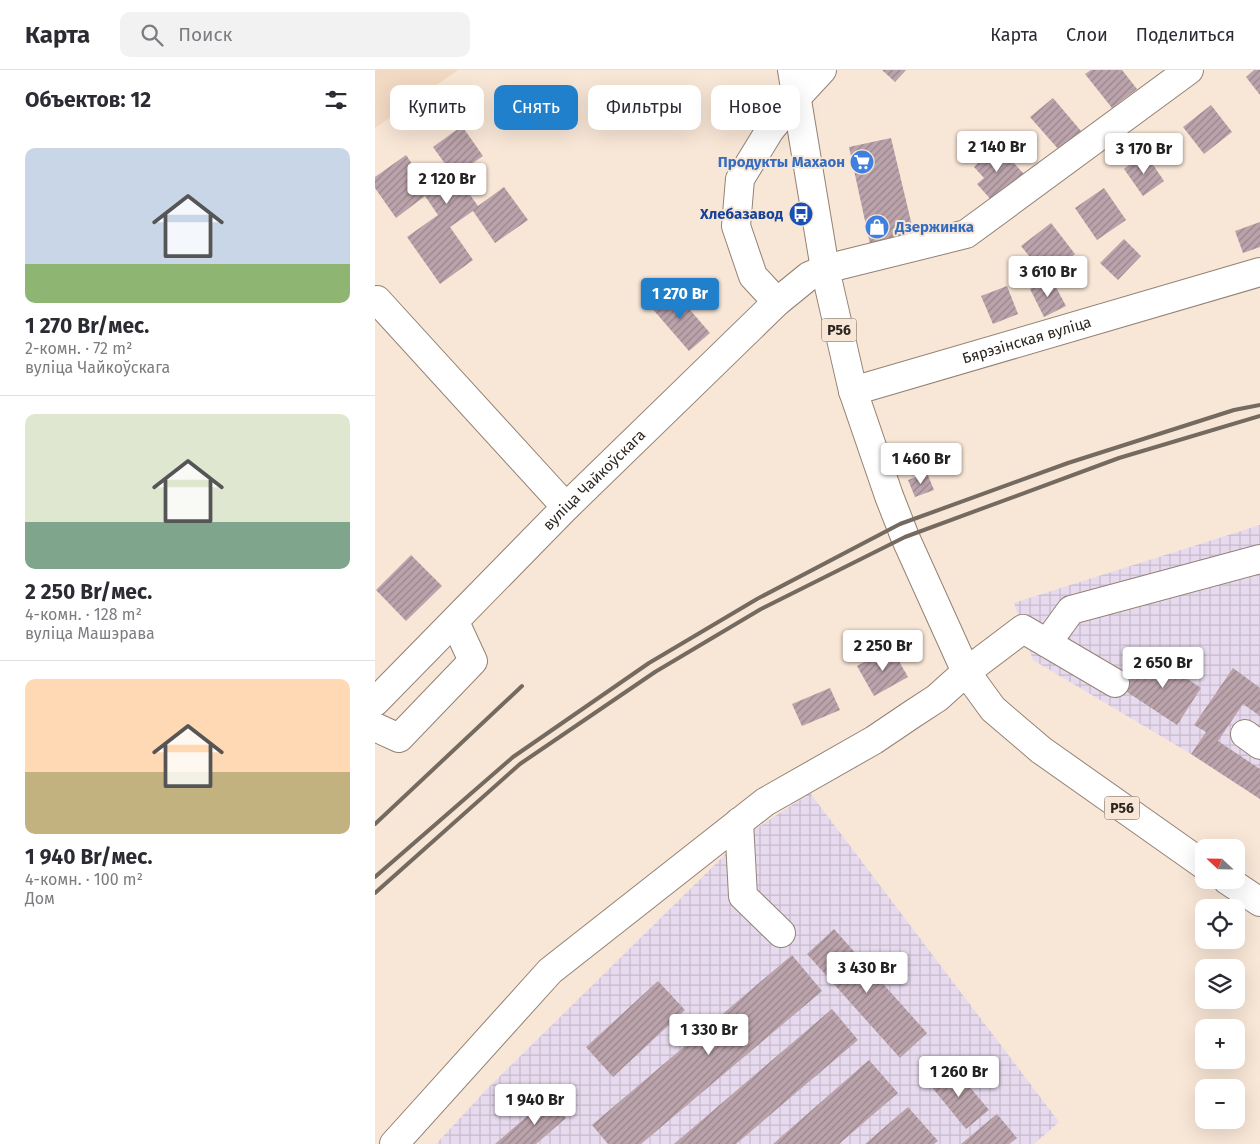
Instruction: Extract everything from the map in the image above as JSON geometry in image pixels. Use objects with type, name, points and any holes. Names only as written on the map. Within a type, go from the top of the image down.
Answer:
[{"type":"street","name":"Р56","points":[[792,70],[794,85]]},
{"type":"street","points":[[800,94],[822,70]]},
{"type":"street","name":"вуліца Чайкоўскага","points":[[375,702],[566,507],[777,302],[809,276],[825,269],[966,234],[1189,70]]},
{"type":"street","name":"Р56","points":[[800,122],[825,269],[853,392],[905,537],[966,672],[993,709],[1041,750],[1195,859]]},
{"type":"street","points":[[771,130],[740,179],[736,226],[753,276],[777,302]]},
{"type":"street","name":"Бярэзінская вуліца","points":[[853,392],[1260,272]]},
{"type":"street","points":[[375,302],[377,300],[566,507]]},
{"type":"street","points":[[1047,643],[1071,610],[1260,559]]},
{"type":"street","points":[[375,727],[399,738],[473,661],[455,622]]},
{"type":"street","points":[[394,1144],[550,971],[765,802],[875,740],[937,698],[966,672],[1023,629],[1115,683]]},
{"type":"street","points":[[739,822],[743,896],[781,933]]},
{"type":"street","points":[[1240,889],[1260,902]]},
{"type":"shaded area","points":[[375,70],[458,70],[437,85],[390,85],[390,118],[375,128]]},
{"type":"shaded area","points":[[1260,525],[1260,799],[1191,754],[1033,660],[1014,603]]},
{"type":"shaded area","points":[[810,793],[1059,1122],[1034,1144],[436,1144],[488,1088],[742,838]]},
{"type":"building","points":[[882,70],[906,70],[895,82]]},
{"type":"building","points":[[1091,70],[1122,70],[1137,89],[1112,108],[1085,74]]},
{"type":"building","points":[[1254,70],[1260,70],[1260,95],[1246,77]]},
{"type":"building","points":[[1053,98],[1081,131],[1059,150],[1030,117]]},
{"type":"building","points":[[1211,105],[1232,132],[1204,154],[1183,127]]},
{"type":"building","points":[[456,130],[465,130],[483,156],[456,175],[478,206],[504,187],[528,220],[495,243],[473,211],[450,227],[473,260],[440,284],[407,237],[438,215],[425,196],[396,218],[375,188],[375,177],[406,155],[426,184],[448,168],[433,147]]},
{"type":"building","points":[[891,138],[914,234],[870,244],[849,147]]},
{"type":"building","points":[[997,145],[1024,174],[993,202],[977,184],[984,178],[974,167]]},
{"type":"building","points":[[1145,153],[1164,181],[1143,196],[1124,169]]},
{"type":"building","points":[[1104,188],[1126,220],[1097,240],[1075,208]]},
{"type":"building","points":[[1260,222],[1260,247],[1243,253],[1235,231]]},
{"type":"building","points":[[1051,223],[1075,254],[1046,277],[1021,246]]},
{"type":"building","points":[[1124,239],[1141,256],[1118,280],[1100,263]]},
{"type":"building","points":[[1051,278],[1066,306],[1044,317],[1030,289]]},
{"type":"building","points":[[1007,286],[1018,314],[993,324],[981,296]]},
{"type":"building","points":[[671,288],[710,333],[689,351],[650,306]]},
{"type":"building","points":[[927,473],[934,490],[915,497],[908,480]]},
{"type":"building","points":[[411,555],[442,586],[406,621],[376,590]]},
{"type":"building","points":[[891,647],[908,677],[874,696],[857,666]]},
{"type":"building","points":[[1148,653],[1201,688],[1177,725],[1124,690]]},
{"type":"building","points":[[1233,668],[1260,688],[1260,716],[1243,704],[1218,741],[1260,769],[1260,799],[1191,754],[1206,732],[1194,725]]},
{"type":"building","points":[[830,688],[840,710],[802,726],[792,704]]},
{"type":"building","points":[[834,929],[927,1033],[900,1058],[807,954]]},
{"type":"building","points":[[792,955],[822,991],[641,1144],[608,1144],[592,1125]]},
{"type":"building","points":[[658,981],[685,1010],[613,1077],[586,1047]]},
{"type":"building","points":[[832,1009],[858,1040],[736,1144],[674,1144]]},
{"type":"building","points":[[869,1060],[898,1093],[839,1144],[773,1144]]},
{"type":"building","points":[[952,1066],[989,1110],[966,1129],[930,1085]]},
{"type":"building","points":[[548,1098],[566,1118],[536,1144],[495,1144]]},
{"type":"building","points":[[908,1107],[938,1141],[934,1144],[865,1144]]},
{"type":"building","points":[[997,1114],[1017,1138],[1009,1144],[961,1144]]},
{"type":"railway","points":[[375,877],[513,757],[649,663],[757,599],[900,524],[1068,463],[1234,410],[1260,405]]},
{"type":"railway","points":[[375,893],[520,764],[655,672],[761,609],[905,537],[1119,458],[1260,416]]},
{"type":"railway","points":[[375,824],[522,686]]},
{"type":"place","name":"Продукты Махаон","points":[[862,162]]},
{"type":"place","name":"Хлебазавод","points":[[801,214]]},
{"type":"place","name":"Дзержинка","points":[[877,227]]}]
